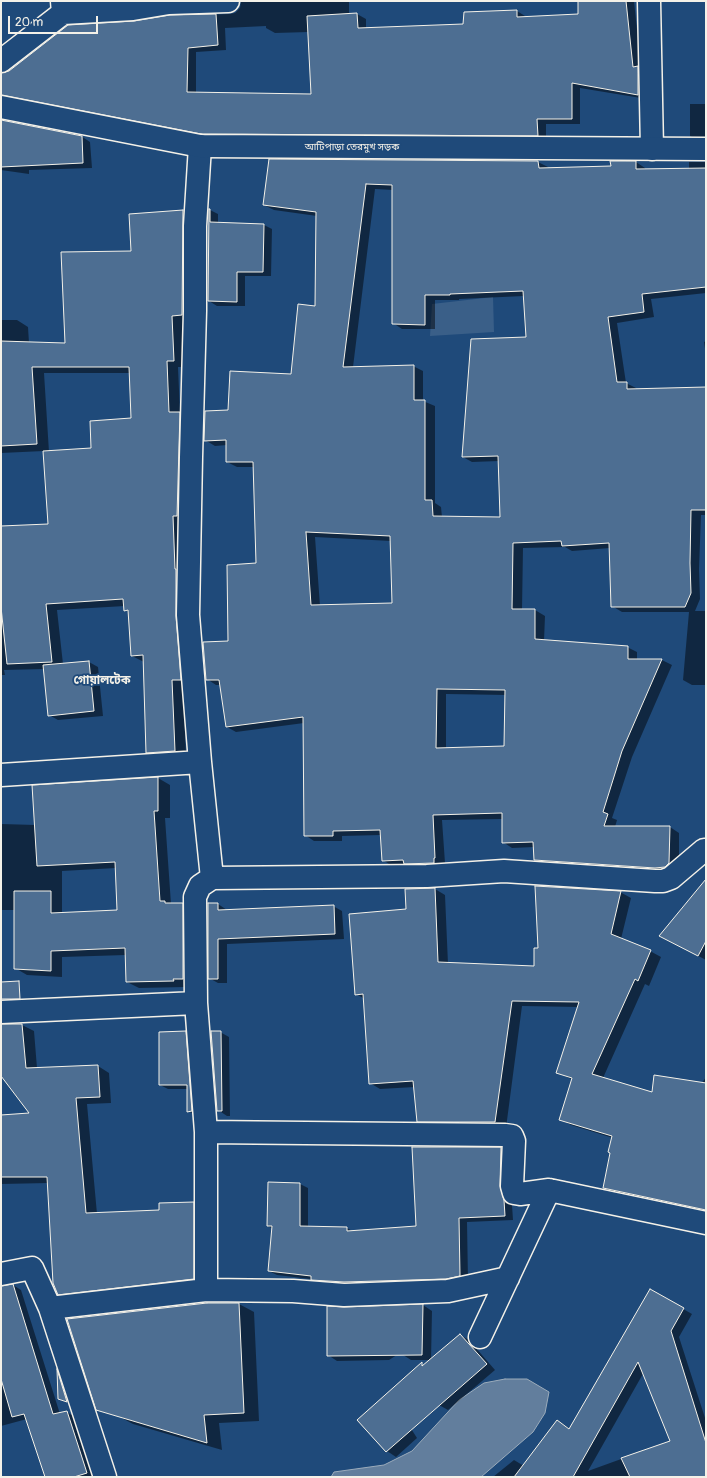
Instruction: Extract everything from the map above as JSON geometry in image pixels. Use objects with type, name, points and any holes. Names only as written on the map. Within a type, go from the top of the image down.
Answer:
[{"type":"street","points":[[1,61],[62,7],[133,9],[169,3],[228,1]]},
{"type":"street","points":[[649,1],[652,149]]},
{"type":"street","name":"আটিপাড়া তেরমুখ সড়ক","points":[[1,107],[200,146],[706,149]]},
{"type":"street","points":[[200,146],[195,226],[195,311],[188,615],[200,762],[212,878]]},
{"type":"street","points":[[1,775],[200,762]]},
{"type":"street","points":[[206,1290],[206,1132],[196,1003],[195,897],[200,886],[212,878],[427,876],[504,871],[663,881],[671,878],[705,848]]},
{"type":"street","points":[[1,1012],[196,1003]]},
{"type":"street","points":[[206,1132],[512,1136],[514,1141],[512,1186],[514,1193],[520,1194],[549,1190],[706,1223]]},
{"type":"street","points":[[480,1337],[549,1190]]},
{"type":"street","points":[[1,1274],[32,1268],[50,1308],[105,1477]]},
{"type":"street","points":[[50,1308],[206,1290],[293,1291],[344,1295],[448,1291],[508,1278]]},
{"type":"shaded area","points":[[493,297],[494,332],[430,336],[432,304]]},
{"type":"shaded area","points":[[505,1379],[527,1379],[549,1392],[545,1413],[533,1432],[481,1477],[331,1477],[334,1472],[384,1465],[412,1451],[459,1400],[484,1383]]},
{"type":"building","points":[[578,1],[626,1],[633,67],[638,66],[638,95],[572,83],[572,119],[537,119],[538,136],[201,134],[1,95],[1,73],[9,71],[68,25],[134,21],[170,15],[216,14],[218,45],[188,48],[187,92],[311,94],[307,16],[357,13],[358,28],[463,24],[464,12],[517,10],[517,17],[578,14]]},
{"type":"building","points":[[1,120],[82,136],[83,163],[1,167]]},
{"type":"building","points":[[269,159],[538,161],[539,168],[611,166],[610,161],[636,161],[636,169],[706,168],[706,287],[642,294],[644,312],[608,317],[617,382],[627,382],[627,389],[706,387],[706,510],[691,510],[691,593],[685,607],[611,607],[609,543],[562,546],[561,541],[513,543],[512,609],[535,609],[535,639],[628,646],[628,659],[662,659],[622,751],[603,812],[608,814],[604,826],[670,826],[669,863],[665,867],[655,868],[534,860],[533,842],[502,843],[502,813],[433,815],[434,863],[404,864],[403,860],[382,861],[380,830],[333,831],[333,836],[304,836],[303,717],[226,727],[219,680],[206,680],[203,642],[228,641],[227,565],[256,563],[253,462],[226,462],[226,440],[204,441],[205,411],[228,410],[230,371],[291,374],[298,304],[315,306],[316,212],[263,205]],"holes":[[[366,184],[392,185],[392,324],[425,325],[425,295],[523,291],[526,337],[471,339],[462,457],[498,456],[500,517],[433,516],[432,500],[425,500],[425,400],[414,400],[414,365],[343,367]],[[306,532],[390,536],[392,603],[311,605]],[[437,689],[505,690],[504,746],[436,748]]]},
{"type":"building","points":[[209,209],[210,222],[264,224],[263,272],[237,272],[237,302],[208,301]]},
{"type":"building","points":[[183,210],[182,315],[172,316],[174,361],[167,361],[169,412],[180,412],[177,516],[173,516],[176,569],[176,616],[181,680],[172,680],[175,751],[146,753],[143,655],[131,656],[128,610],[124,611],[123,599],[46,604],[52,662],[7,664],[1,607],[1,526],[48,524],[43,451],[91,448],[90,421],[131,418],[129,367],[32,367],[37,444],[1,446],[1,341],[65,343],[61,252],[131,251],[129,214]]},
{"type":"building","points":[[89,661],[94,711],[48,716],[43,665]]},
{"type":"building","points":[[158,777],[158,811],[154,811],[160,901],[165,901],[165,903],[183,903],[183,979],[173,979],[174,981],[126,982],[125,948],[51,951],[51,971],[14,969],[14,891],[51,891],[51,913],[117,910],[115,862],[37,866],[32,785]]},
{"type":"building","points":[[706,879],[706,941],[698,956],[659,936]]},
{"type":"building","points":[[535,886],[621,891],[611,934],[651,950],[638,981],[635,979],[592,1074],[652,1092],[654,1075],[706,1083],[706,1210],[603,1188],[610,1153],[608,1152],[612,1136],[559,1120],[572,1078],[556,1073],[579,1002],[512,1001],[495,1122],[417,1122],[413,1081],[369,1084],[363,994],[355,995],[349,914],[406,909],[405,889],[435,888],[438,962],[534,966],[534,948],[538,948]]},
{"type":"building","points":[[208,903],[218,903],[218,910],[334,905],[335,934],[218,939],[218,979],[208,979]]},
{"type":"building","points":[[19,981],[20,999],[1,999],[1,982]]},
{"type":"building","points":[[1,1024],[22,1024],[26,1068],[98,1065],[100,1097],[76,1098],[86,1213],[159,1210],[159,1203],[194,1202],[194,1279],[58,1295],[53,1283],[47,1177],[1,1177],[1,1115],[29,1113],[1,1076]]},
{"type":"building","points":[[186,1031],[192,1111],[187,1112],[187,1085],[159,1085],[159,1032]]},
{"type":"building","points":[[211,1031],[221,1031],[222,1111],[217,1111]]},
{"type":"building","points":[[412,1147],[501,1147],[500,1186],[504,1200],[505,1216],[459,1218],[460,1276],[446,1279],[344,1282],[311,1280],[311,1276],[268,1271],[272,1226],[267,1226],[268,1182],[300,1183],[300,1226],[347,1227],[347,1231],[416,1226]]},
{"type":"building","points":[[13,1284],[53,1414],[67,1411],[87,1473],[74,1477],[45,1477],[24,1414],[12,1417],[1,1379],[1,1286]]},
{"type":"building","points":[[650,1289],[684,1308],[671,1331],[706,1443],[706,1477],[630,1477],[621,1458],[670,1441],[638,1362],[573,1477],[514,1477],[557,1420],[569,1429]]},
{"type":"building","points":[[207,1303],[239,1303],[244,1413],[204,1415],[207,1443],[96,1410],[67,1319]]},
{"type":"building","points":[[423,1304],[422,1355],[327,1356],[327,1306],[344,1307]]},
{"type":"building","points":[[460,1334],[487,1364],[386,1452],[357,1420],[422,1362],[422,1366]]},
{"type":"building","points":[[57,1369],[67,1402],[58,1399]]},
{"type":"district","name":"গোয়ালটেক","points":[[102,681]]}]
